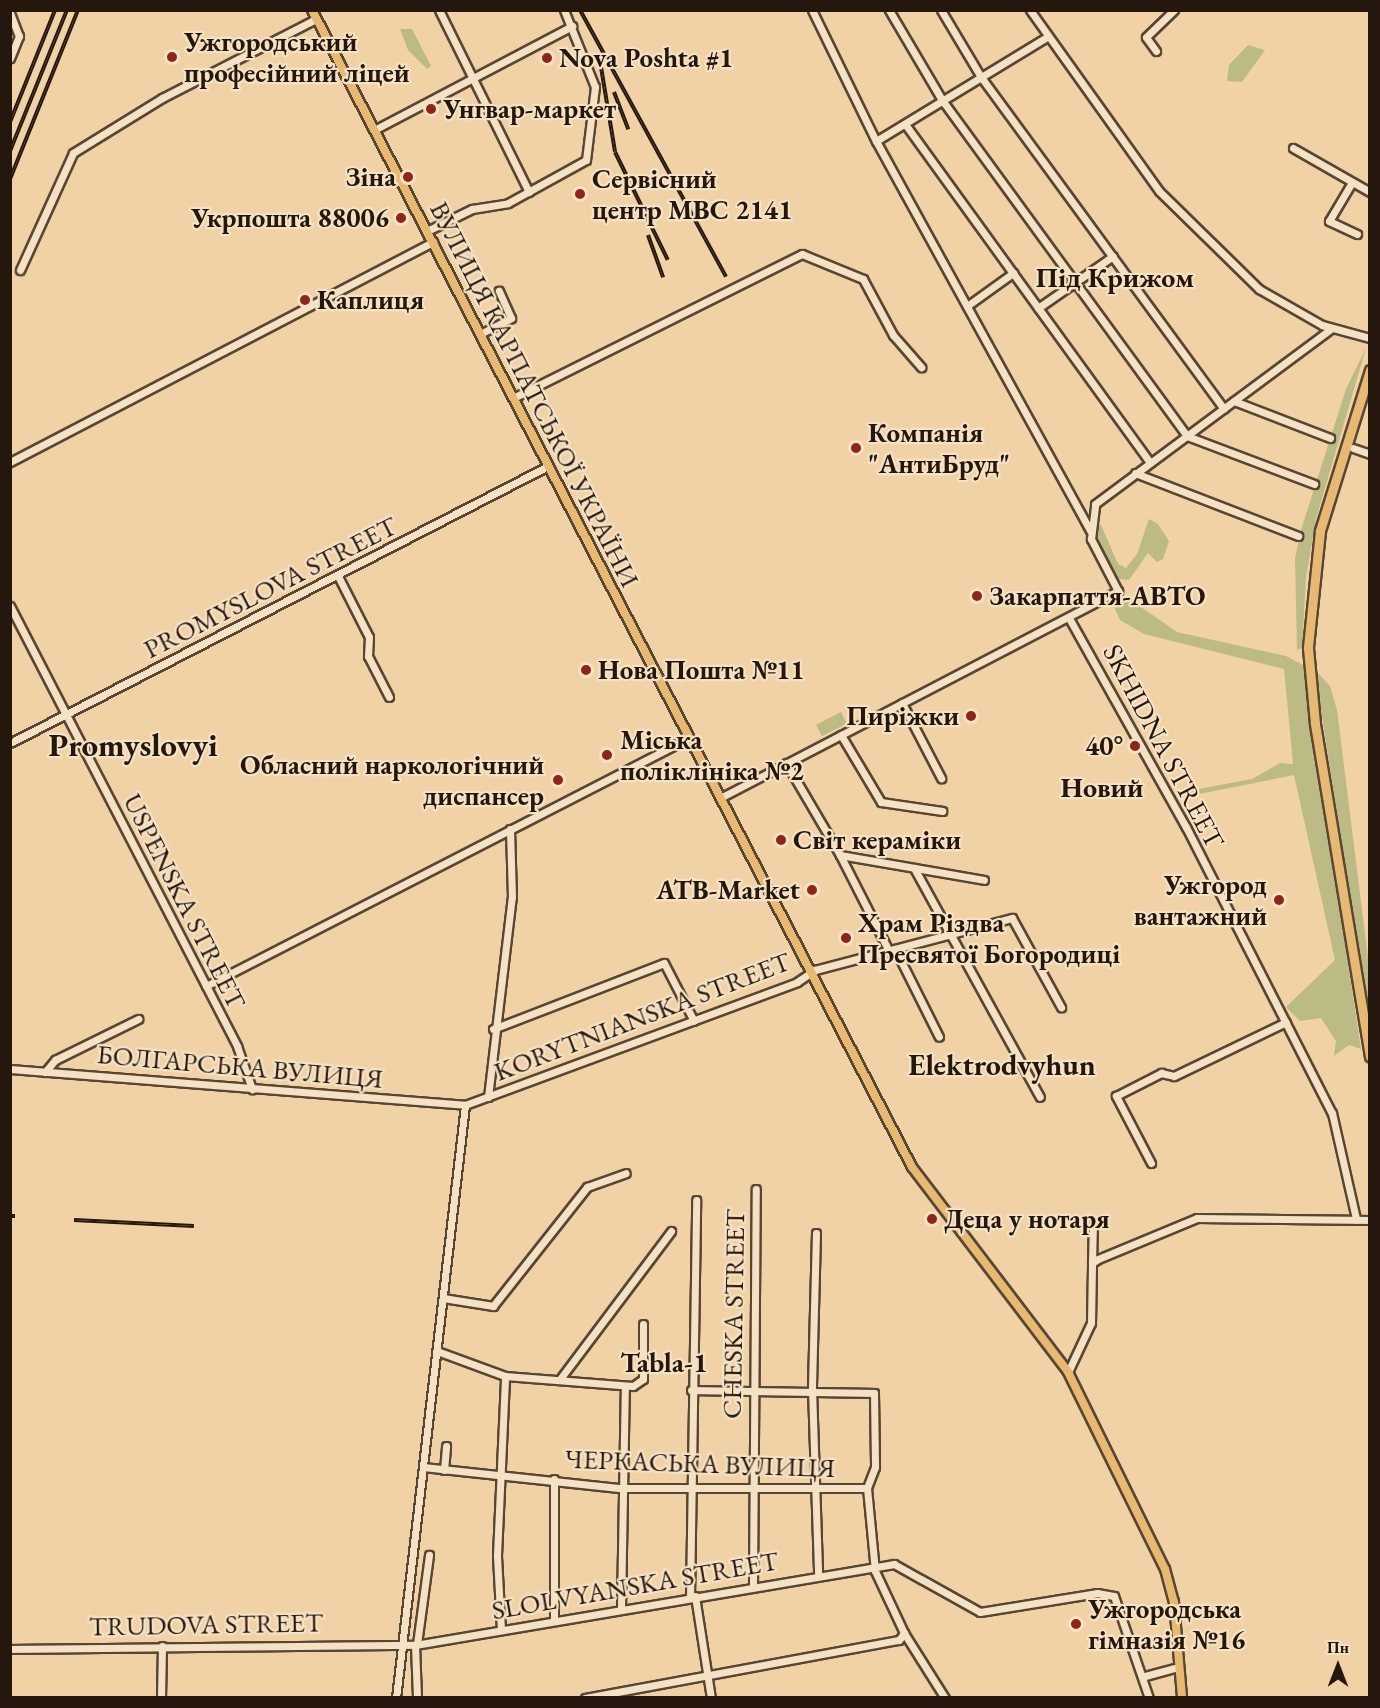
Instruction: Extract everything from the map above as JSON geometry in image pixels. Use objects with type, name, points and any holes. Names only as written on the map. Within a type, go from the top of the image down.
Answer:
[{"type":"highway","points":[[1370,370],[1316,551],[1308,648],[1310,684],[1370,1056]]},
{"type":"main road","name":"ВУЛИЦЯ КАРПАТСЬКОЇ УКРАЇНИ","points":[[314,14],[921,1182],[1066,1369]]},
{"type":"main road","points":[[1066,1369],[1165,1569],[1174,1602],[1175,1668],[1182,1698]]},
{"type":"street","points":[[439,10],[529,192]]},
{"type":"street","points":[[427,231],[472,208],[508,202],[582,164],[593,128],[593,76],[564,10]]},
{"type":"street","points":[[720,798],[1118,591],[1090,531],[876,141],[812,10]]},
{"type":"street","points":[[889,10],[942,100],[1187,436],[1314,484]]},
{"type":"street","points":[[941,10],[981,77],[1224,409]]},
{"type":"street","points":[[1030,10],[1047,37],[1177,210],[1269,297],[1331,329],[1370,338]]},
{"type":"street","points":[[1156,51],[1146,37],[1174,10]]},
{"type":"street","points":[[10,13],[19,36],[10,58]]},
{"type":"street","points":[[20,270],[73,153],[162,98],[314,14]]},
{"type":"street","points":[[375,130],[572,26]]},
{"type":"street","points":[[876,141],[1047,37]]},
{"type":"street","points":[[905,124],[1150,463]]},
{"type":"street","points":[[1293,148],[1351,184],[1370,192]]},
{"type":"street","points":[[1351,184],[1329,221],[1357,234]]},
{"type":"street","points":[[10,462],[433,242]]},
{"type":"street","points":[[513,398],[802,254],[863,279],[893,335],[921,367]]},
{"type":"street","points":[[1038,309],[1113,256]]},
{"type":"street","points":[[967,306],[1013,273]]},
{"type":"street","points":[[480,334],[511,318],[499,291]]},
{"type":"street","points":[[1090,531],[1095,504],[1331,329]]},
{"type":"street","points":[[1234,401],[1330,438]]},
{"type":"street","points":[[1353,448],[1370,454]]},
{"type":"street","name":"PROMYSLOVA STREET","points":[[10,743],[548,466]]},
{"type":"street","points":[[1136,473],[1142,480],[1298,536]]},
{"type":"street","points":[[338,576],[369,637],[368,656],[389,697]]},
{"type":"street","name":"USPENSKA STREET","points":[[10,606],[206,986],[250,1075],[252,1089]]},
{"type":"street","name":"SKHIDNA STREET","points":[[1069,618],[1286,1022],[1318,1088],[1342,1140],[1356,1219]]},
{"type":"street","points":[[902,703],[941,778]]},
{"type":"street","points":[[841,735],[881,802],[942,811]]},
{"type":"street","points":[[206,986],[689,738]]},
{"type":"street","points":[[786,763],[840,855],[939,1037]]},
{"type":"street","name":"KORYTNIANSKA STREET","points":[[488,1097],[493,1029],[512,897],[510,829]]},
{"type":"street","points":[[840,855],[984,880]]},
{"type":"street","points":[[914,868],[948,934],[1040,1097]]},
{"type":"street","name":"KORYTNIANSKA STREET","points":[[396,1698],[465,1105],[811,974],[1012,918],[1061,1007]]},
{"type":"street","points":[[493,1029],[664,963],[694,1020]]},
{"type":"street","points":[[45,1072],[55,1060],[138,1019]]},
{"type":"street","points":[[1151,1163],[1116,1096],[1161,1072],[1174,1076],[1286,1022]]},
{"type":"street","name":"БОЛГАРСЬКА ВУЛИЦЯ","points":[[10,1069],[465,1105]]},
{"type":"street","points":[[443,1299],[493,1306],[587,1187],[626,1173]]},
{"type":"street","name":"CHESKA STREET","points":[[753,1585],[752,1392],[756,1189]]},
{"type":"street","points":[[696,1200],[688,1489],[693,1597],[711,1698]]},
{"type":"street","points":[[1092,1263],[1185,1220],[1370,1220]]},
{"type":"street","points":[[1066,1369],[1091,1323],[1093,1223]]},
{"type":"street","points":[[560,1379],[671,1231]]},
{"type":"street","points":[[816,1233],[812,1389],[818,1574]]},
{"type":"street","points":[[437,1351],[505,1376],[560,1379],[625,1387],[640,1385],[643,1324]]},
{"type":"street","points":[[501,1630],[501,1474],[505,1376]]},
{"type":"street","points":[[621,1608],[621,1488],[625,1387]]},
{"type":"street","points":[[691,1390],[752,1392],[812,1389],[874,1393],[875,1467],[867,1488],[874,1564],[904,1633],[945,1698]]},
{"type":"street","points":[[444,1470],[446,1446]]},
{"type":"street","name":"ЧЕРКАСЬКА ВУЛИЦЯ","points":[[423,1467],[554,1479],[621,1488],[753,1491],[867,1488]]},
{"type":"street","points":[[554,1479],[554,1620]]},
{"type":"street","points":[[417,1698],[416,1645],[429,1555]]},
{"type":"street","name":"SLOLVYANSKA STREET","points":[[403,1644],[416,1645],[874,1564],[909,1569],[944,1596],[980,1612],[1109,1593],[1120,1605],[1145,1676]]},
{"type":"street","points":[[585,1698],[899,1640],[904,1633]]},
{"type":"street","name":"TRUDOVA STREET","points":[[10,1649],[403,1644]]},
{"type":"street","points":[[161,1698],[162,1646]]},
{"type":"street","points":[[1149,1698],[1145,1676],[1175,1668]]},
{"type":"shaded area","points":[[400,29],[412,29],[431,66],[427,69],[408,50]]},
{"type":"shaded area","points":[[1248,45],[1265,50],[1242,82],[1227,81],[1229,65]]},
{"type":"shaded area","points":[[1366,348],[1316,519],[1306,577],[1302,648],[1297,650],[1295,558],[1301,530],[1346,389]]},
{"type":"shaded area","points":[[1149,519],[1158,524],[1169,541],[1163,559],[1157,562],[1148,553],[1129,580],[1119,579],[1101,552],[1095,523],[1101,525],[1118,564],[1126,568],[1137,554]]},
{"type":"shaded area","points":[[1125,596],[1177,632],[1286,656],[1303,665],[1361,1049],[1349,1045],[1334,1056],[1336,1041],[1321,1018],[1300,1021],[1286,1007],[1335,960],[1294,775],[1184,797],[1182,792],[1252,779],[1280,763],[1293,764],[1284,669],[1144,634],[1120,620],[1113,604]]},
{"type":"shaded area","points":[[1315,670],[1330,686],[1337,710],[1369,966],[1369,1023]]},
{"type":"shaded area","points":[[841,712],[847,724],[822,736],[816,725]]},
{"type":"railway","points":[[10,122],[55,10]]},
{"type":"railway","points":[[10,151],[67,10]]},
{"type":"railway","points":[[10,179],[78,10]]},
{"type":"railway","points":[[580,10],[726,277]]},
{"type":"railway","points":[[600,61],[615,152],[668,260]]},
{"type":"railway","points":[[614,92],[628,129]]},
{"type":"railway","points":[[648,235],[663,277]]},
{"type":"railway","points":[[10,1216],[15,1216]]},
{"type":"railway","points":[[74,1220],[194,1226]]},
{"type":"place","name":"Ужгородський професійний ліцей","points":[[172,57]]},
{"type":"place","name":"Nova Poshta #1","points":[[547,58]]},
{"type":"place","name":"Унгвар-маркет","points":[[431,109]]},
{"type":"place","name":"Зіна","points":[[408,177]]},
{"type":"place","name":"Сервісний центр МВС 2141","points":[[580,194]]},
{"type":"place","name":"Укрпошта 88006","points":[[401,218]]},
{"type":"place","name":"Каплиця","points":[[305,300]]},
{"type":"place","name":"Компанія \"АнтиБруд\"","points":[[856,448]]},
{"type":"place","name":"Закарпаття-АВТО","points":[[977,596]]},
{"type":"place","name":"Нова Пошта №11","points":[[586,670]]},
{"type":"place","name":"Пиріжки","points":[[971,716]]},
{"type":"place","name":"40°","points":[[1135,746]]},
{"type":"place","name":"Міська поліклініка №2","points":[[607,755]]},
{"type":"place","name":"Обласний наркологічний диспансер","points":[[558,780]]},
{"type":"place","name":"Світ кераміки","points":[[781,840]]},
{"type":"place","name":"ATB-Market","points":[[812,890]]},
{"type":"place","name":"Ужгород вантажний","points":[[1279,900]]},
{"type":"place","name":"Храм Різдва Пресвятої Богородиці","points":[[846,938]]},
{"type":"place","name":"Деца у нотаря","points":[[932,1219]]},
{"type":"place","name":"Ужгородська гімназія №16","points":[[1076,1624]]},
{"type":"district","name":"Під Крижом","points":[[1115,277]]},
{"type":"district","name":"Promyslovyi","points":[[133,745]]},
{"type":"district","name":"Новий","points":[[1102,787]]},
{"type":"district","name":"Elektrodvyhun","points":[[1002,1065]]},
{"type":"district","name":"Tabla-1","points":[[664,1362]]}]
